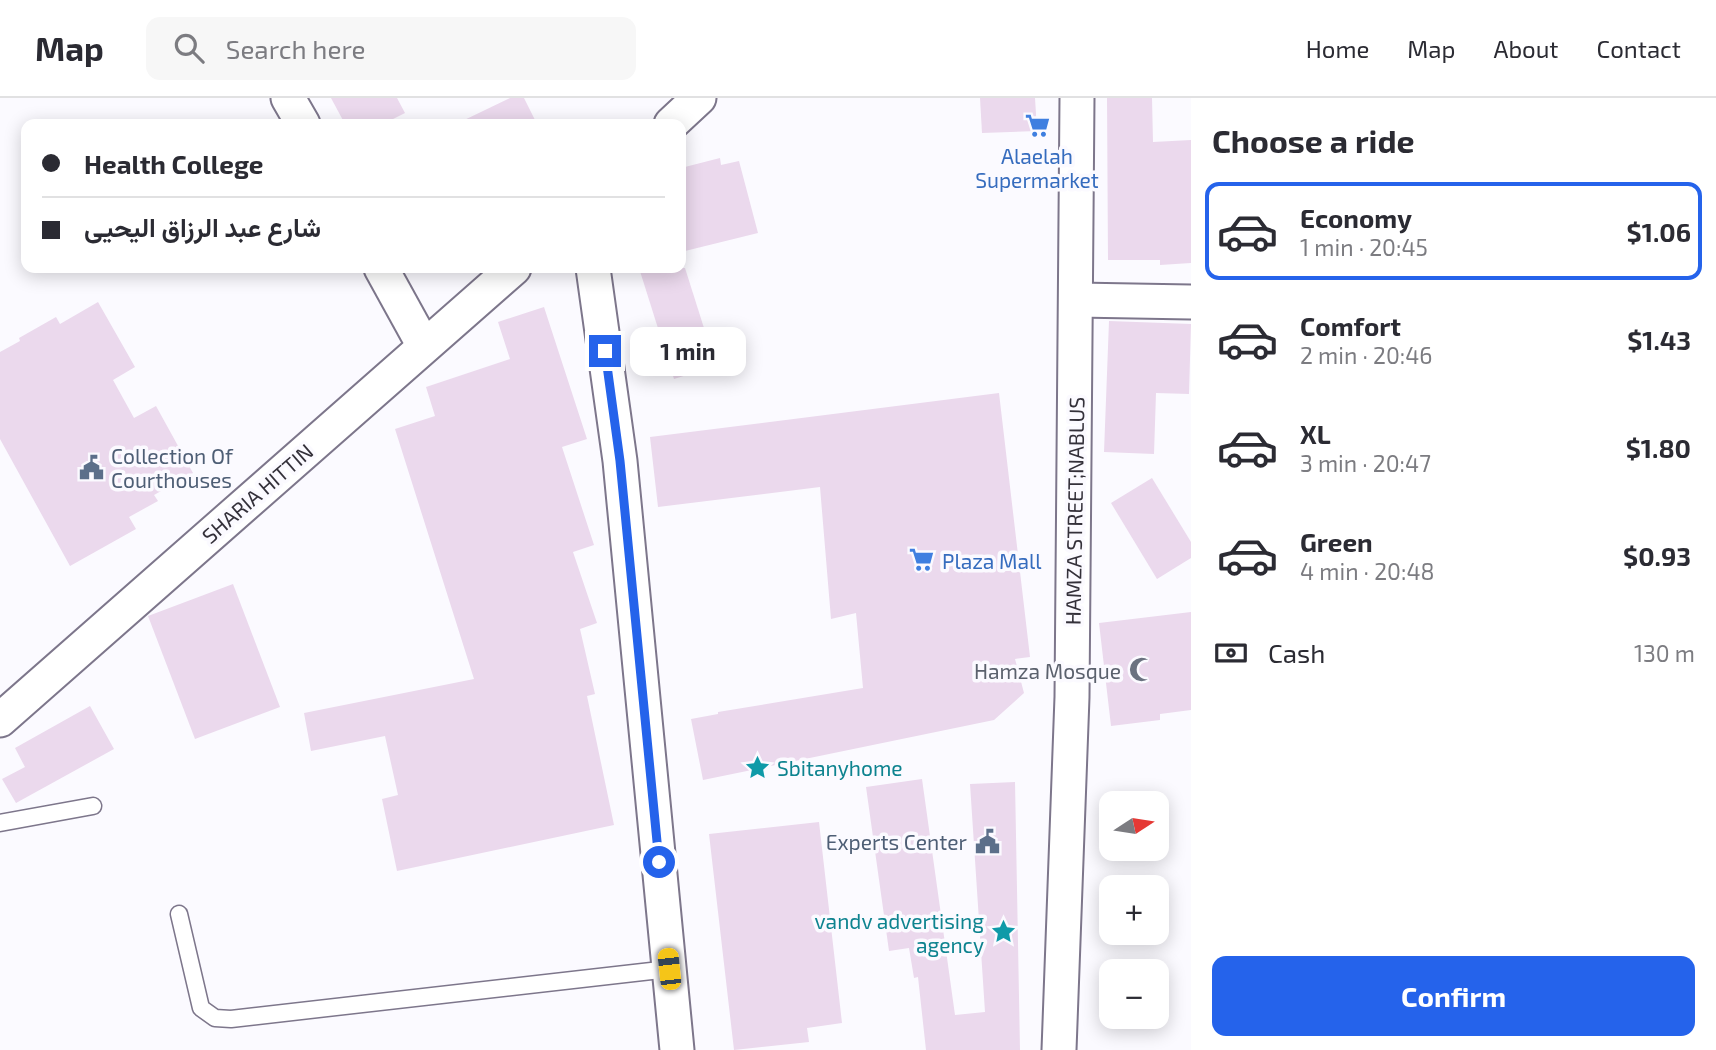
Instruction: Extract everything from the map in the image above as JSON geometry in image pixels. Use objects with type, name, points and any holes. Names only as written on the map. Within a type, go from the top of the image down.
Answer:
[{"type":"street","points":[[288,98],[300,119]]},
{"type":"street","points":[[676,119],[699,98]]},
{"type":"street","name":"HAMZA STREET;NABLUS","points":[[1059,1050],[1072,697],[1077,98]]},
{"type":"street","points":[[384,273],[424,346]]},
{"type":"street","name":"SHARIA HITTIN","points":[[0,720],[508,273]]},
{"type":"street","points":[[594,273],[620,461],[677,1050]]},
{"type":"street","points":[[1077,300],[1191,302]]},
{"type":"lane","points":[[0,823],[93,806]]},
{"type":"lane","points":[[179,914],[201,1008],[215,1018],[231,1019],[669,969]]},
{"type":"building","points":[[331,98],[397,98],[405,113],[393,119],[342,119]]},
{"type":"building","points":[[510,98],[524,98],[534,119],[466,119]]},
{"type":"building","points":[[980,98],[1035,98],[1037,131],[982,133]]},
{"type":"building","points":[[1107,98],[1152,98],[1153,142],[1191,140],[1191,263],[1160,265],[1160,260],[1108,260]]},
{"type":"building","points":[[720,158],[721,165],[739,161],[758,233],[686,251],[686,167]]},
{"type":"building","points":[[686,271],[716,366],[674,379],[641,273]]},
{"type":"building","points":[[98,302],[135,367],[113,380],[134,418],[156,406],[193,473],[154,495],[158,501],[129,517],[136,529],[70,566],[0,439],[0,352],[56,317],[60,324]]},
{"type":"building","points":[[544,307],[587,439],[562,447],[594,545],[573,552],[597,623],[580,629],[595,694],[587,696],[614,825],[397,871],[382,799],[398,795],[385,736],[311,751],[304,713],[474,679],[395,429],[435,416],[426,387],[510,359],[498,322]]},
{"type":"building","points":[[1109,321],[1191,324],[1189,394],[1156,393],[1154,454],[1104,452]]},
{"type":"building","name":"Plaza Mall","points":[[999,393],[1030,657],[1015,659],[1024,693],[994,720],[703,780],[691,719],[863,688],[856,613],[831,619],[820,487],[658,507],[650,437]]},
{"type":"building","points":[[1152,478],[1191,542],[1191,558],[1157,579],[1111,503]]},
{"type":"building","points":[[233,584],[280,707],[195,739],[148,616]]},
{"type":"building","points":[[1191,612],[1191,710],[1160,714],[1160,720],[1111,726],[1099,623]]},
{"type":"building","points":[[90,706],[114,749],[16,803],[2,779],[25,767],[15,748]]},
{"type":"building","points":[[922,779],[955,1015],[985,1012],[970,784],[1015,782],[1020,1050],[926,1050],[918,977],[914,978],[909,948],[889,951],[866,787]]},
{"type":"building","points":[[819,822],[842,1023],[807,1028],[809,1042],[734,1050],[709,834]]},
{"type":"place","name":"Alaelah Supermarket","points":[[1037,126]]},
{"type":"place","name":"Collection Of Courthouses","points":[[91,467]]},
{"type":"place","name":"Plaza Mall","points":[[922,560]]},
{"type":"place","name":"Hamza Mosque","points":[[1141,670]]},
{"type":"place","name":"Sbitanyhome","points":[[757,767]]},
{"type":"place","name":"Experts Center","points":[[987,841]]},
{"type":"place","name":"vandv advertising agency","points":[[1004,932]]},
{"type":"route","points":[[605,351],[620,461],[659,862]]}]
